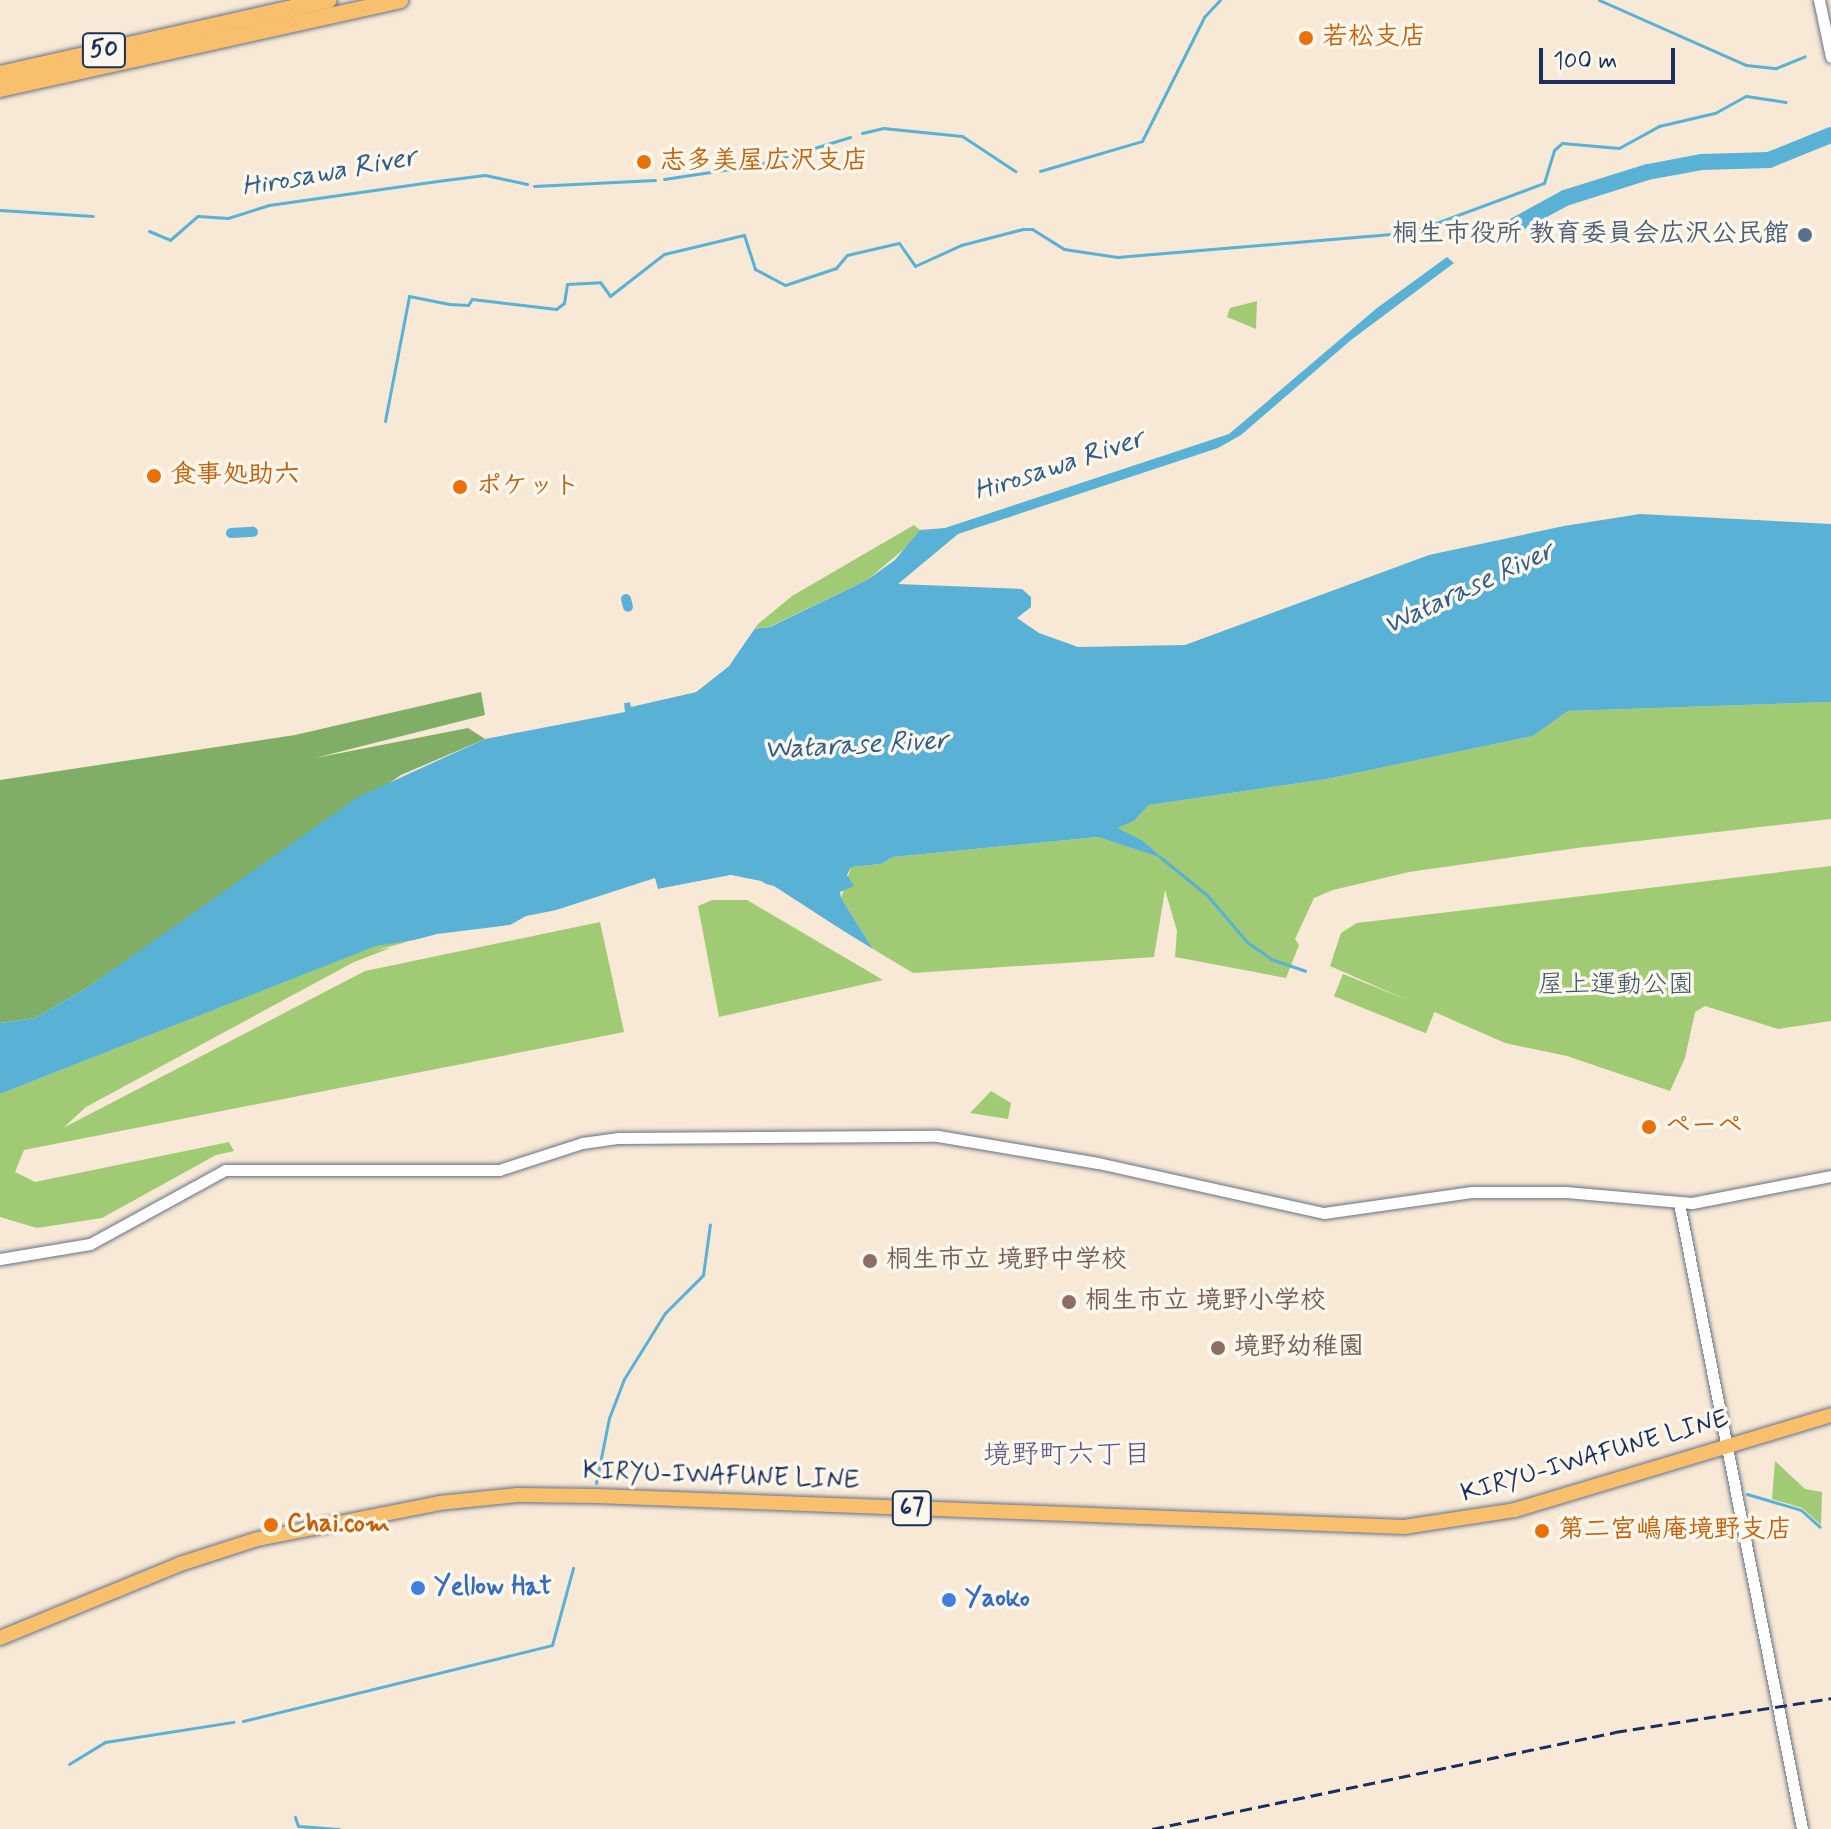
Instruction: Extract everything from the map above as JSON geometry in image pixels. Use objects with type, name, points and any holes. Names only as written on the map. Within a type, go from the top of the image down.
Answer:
[{"type":"highway","name":"50","points":[[0,74],[329,0]]},
{"type":"highway","name":"50","points":[[0,89],[400,0]]},
{"type":"main road","name":"KIRYU-IWAFUNE LINE","points":[[0,1638],[180,1564],[258,1539],[439,1503],[518,1495],[596,1496],[1380,1528],[1515,1510],[1726,1444],[1831,1415]]},
{"type":"street","points":[[1819,0],[1831,57]]},
{"type":"street","points":[[0,1259],[90,1244],[225,1170],[499,1170],[582,1143],[619,1138],[938,1136],[1098,1163],[1324,1213],[1472,1192],[1566,1192],[1679,1203],[1831,1176]]},
{"type":"street","points":[[1679,1203],[1802,1829]]},
{"type":"green space","points":[[1257,301],[1256,329],[1227,317],[1230,308]]},
{"type":"green space","points":[[914,525],[920,530],[916,539],[867,580],[769,627],[752,629],[792,596]]},
{"type":"green space","points":[[481,692],[485,715],[315,758],[468,728],[485,739],[401,775],[88,987],[35,1018],[0,1023],[0,780],[295,735]]},
{"type":"green space","points":[[1831,702],[1831,819],[1577,848],[1409,872],[1333,890],[1314,898],[1295,939],[1299,945],[1286,978],[1175,957],[1177,931],[1165,890],[1154,957],[913,973],[873,949],[841,898],[851,867],[881,864],[893,857],[1098,837],[1160,857],[1142,840],[1116,828],[1134,821],[1149,805],[1327,779],[1533,736],[1568,711]]},
{"type":"green space","name":"屋上運動公園","points":[[1831,866],[1831,1021],[1778,1029],[1705,1006],[1695,1012],[1685,1058],[1670,1091],[1567,1056],[1505,1043],[1330,966],[1341,933],[1357,923]]},
{"type":"green space","points":[[712,900],[747,900],[883,980],[719,1017],[698,906]]},
{"type":"green space","points":[[600,922],[624,1032],[24,1150],[15,1172],[35,1182],[229,1142],[234,1151],[216,1155],[102,1218],[37,1228],[0,1217],[0,1094],[375,946],[414,939],[354,962],[86,1107],[63,1128],[365,971]]},
{"type":"green space","points":[[1343,974],[1435,1011],[1426,1033],[1334,996]]},
{"type":"green space","points":[[991,1091],[1011,1103],[1008,1119],[970,1113]]},
{"type":"green space","points":[[1775,1461],[1805,1489],[1822,1492],[1821,1525],[1802,1508],[1772,1499]]},
{"type":"water","name":"Watarase River","points":[[1447,257],[1454,263],[1351,340],[1241,435],[1218,448],[958,534],[898,584],[1022,589],[1031,597],[1031,607],[1017,618],[1039,633],[1078,647],[1185,645],[1429,555],[1564,526],[1640,514],[1831,524],[1831,702],[1568,711],[1533,736],[1327,779],[1149,805],[1134,821],[1117,828],[1142,840],[1162,858],[1098,837],[893,857],[881,864],[851,867],[847,875],[854,886],[840,892],[841,898],[873,949],[761,881],[731,875],[658,889],[655,878],[510,925],[376,946],[0,1094],[0,1023],[35,1018],[88,987],[358,797],[485,739],[625,712],[624,703],[630,702],[631,706],[696,692],[729,666],[752,629],[770,627],[867,580],[895,560],[920,530],[945,528],[1229,434],[1377,308]]},
{"type":"pier","points":[[758,624],[729,666],[696,692],[631,707],[630,702],[620,704],[629,698],[634,702],[694,688],[725,664],[749,627]]},
{"type":"pier","points":[[731,875],[774,886],[876,952],[760,885],[731,879],[654,890]]},
{"type":"pier","points":[[572,907],[511,929],[377,950],[437,934],[510,925],[526,916]]},
{"type":"waterway","name":"Hirosawa River","points":[[1040,171],[1142,141],[1204,17],[1220,0]]},
{"type":"waterway","points":[[1599,0],[1746,65],[1776,68],[1805,56]]},
{"type":"waterway","points":[[385,421],[409,296],[449,304],[468,305],[472,299],[556,309],[564,303],[567,284],[600,282],[610,296],[664,254],[744,235],[755,269],[785,285],[836,268],[847,255],[899,243],[915,266],[961,245],[1023,229],[1032,229],[1064,249],[1117,257],[1412,232],[1544,183],[1554,150],[1562,143],[1619,148],[1659,126],[1715,113],[1746,96],[1786,102]]},
{"type":"waterway","name":"Hirosawa River","points":[[862,133],[883,128],[962,136],[1015,171]]},
{"type":"waterway","name":"Hirosawa River","points":[[1512,227],[1565,198],[1648,172],[1702,162],[1769,160],[1831,135]]},
{"type":"waterway","name":"Hirosawa River","points":[[811,149],[850,137]]},
{"type":"waterway","name":"Hirosawa River","points":[[664,179],[757,165],[799,152]]},
{"type":"waterway","name":"Hirosawa River","points":[[149,231],[170,240],[198,216],[228,218],[269,205],[485,175],[527,184]]},
{"type":"waterway","name":"Hirosawa River","points":[[534,186],[655,180]]},
{"type":"waterway","name":"Hirosawa River","points":[[0,210],[93,216]]},
{"type":"waterway","points":[[231,533],[253,532]]},
{"type":"waterway","points":[[626,599],[628,607]]},
{"type":"waterway","points":[[1160,857],[1207,895],[1247,942],[1271,959],[1305,971]]},
{"type":"waterway","points":[[596,1483],[609,1418],[624,1379],[665,1313],[703,1275],[710,1224]]},
{"type":"waterway","points":[[1747,1494],[1801,1510],[1820,1527]]},
{"type":"waterway","points":[[243,1721],[552,1645],[573,1568]]},
{"type":"waterway","points":[[69,1764],[105,1742],[233,1722]]},
{"type":"waterway","points":[[295,1817],[298,1826],[339,1829]]},
{"type":"railway","points":[[1152,1829],[1615,1732],[1831,1698]]},
{"type":"place","name":"若松支店","points":[[1306,38]]},
{"type":"place","name":"志多美屋広沢支店","points":[[644,162]]},
{"type":"place","name":"桐生市役所 教育委員会広沢公民館","points":[[1805,235]]},
{"type":"place","name":"食事処助六","points":[[154,476]]},
{"type":"place","name":"ポケット","points":[[460,487]]},
{"type":"place","name":"ペーペ","points":[[1649,1127]]},
{"type":"place","name":"桐生市立 境野中学校","points":[[870,1261]]},
{"type":"place","name":"桐生市立 境野小学校","points":[[1069,1302]]},
{"type":"place","name":"境野幼稚園","points":[[1218,1348]]},
{"type":"place","name":"Chai.com","points":[[271,1525]]},
{"type":"place","name":"第二宮嶋庵境野支店","points":[[1542,1531]]},
{"type":"place","name":"Yellow Hat","points":[[418,1588]]},
{"type":"place","name":"Yaoko","points":[[949,1600]]},
{"type":"district","name":"境野町六丁目","points":[[1067,1456]]}]
